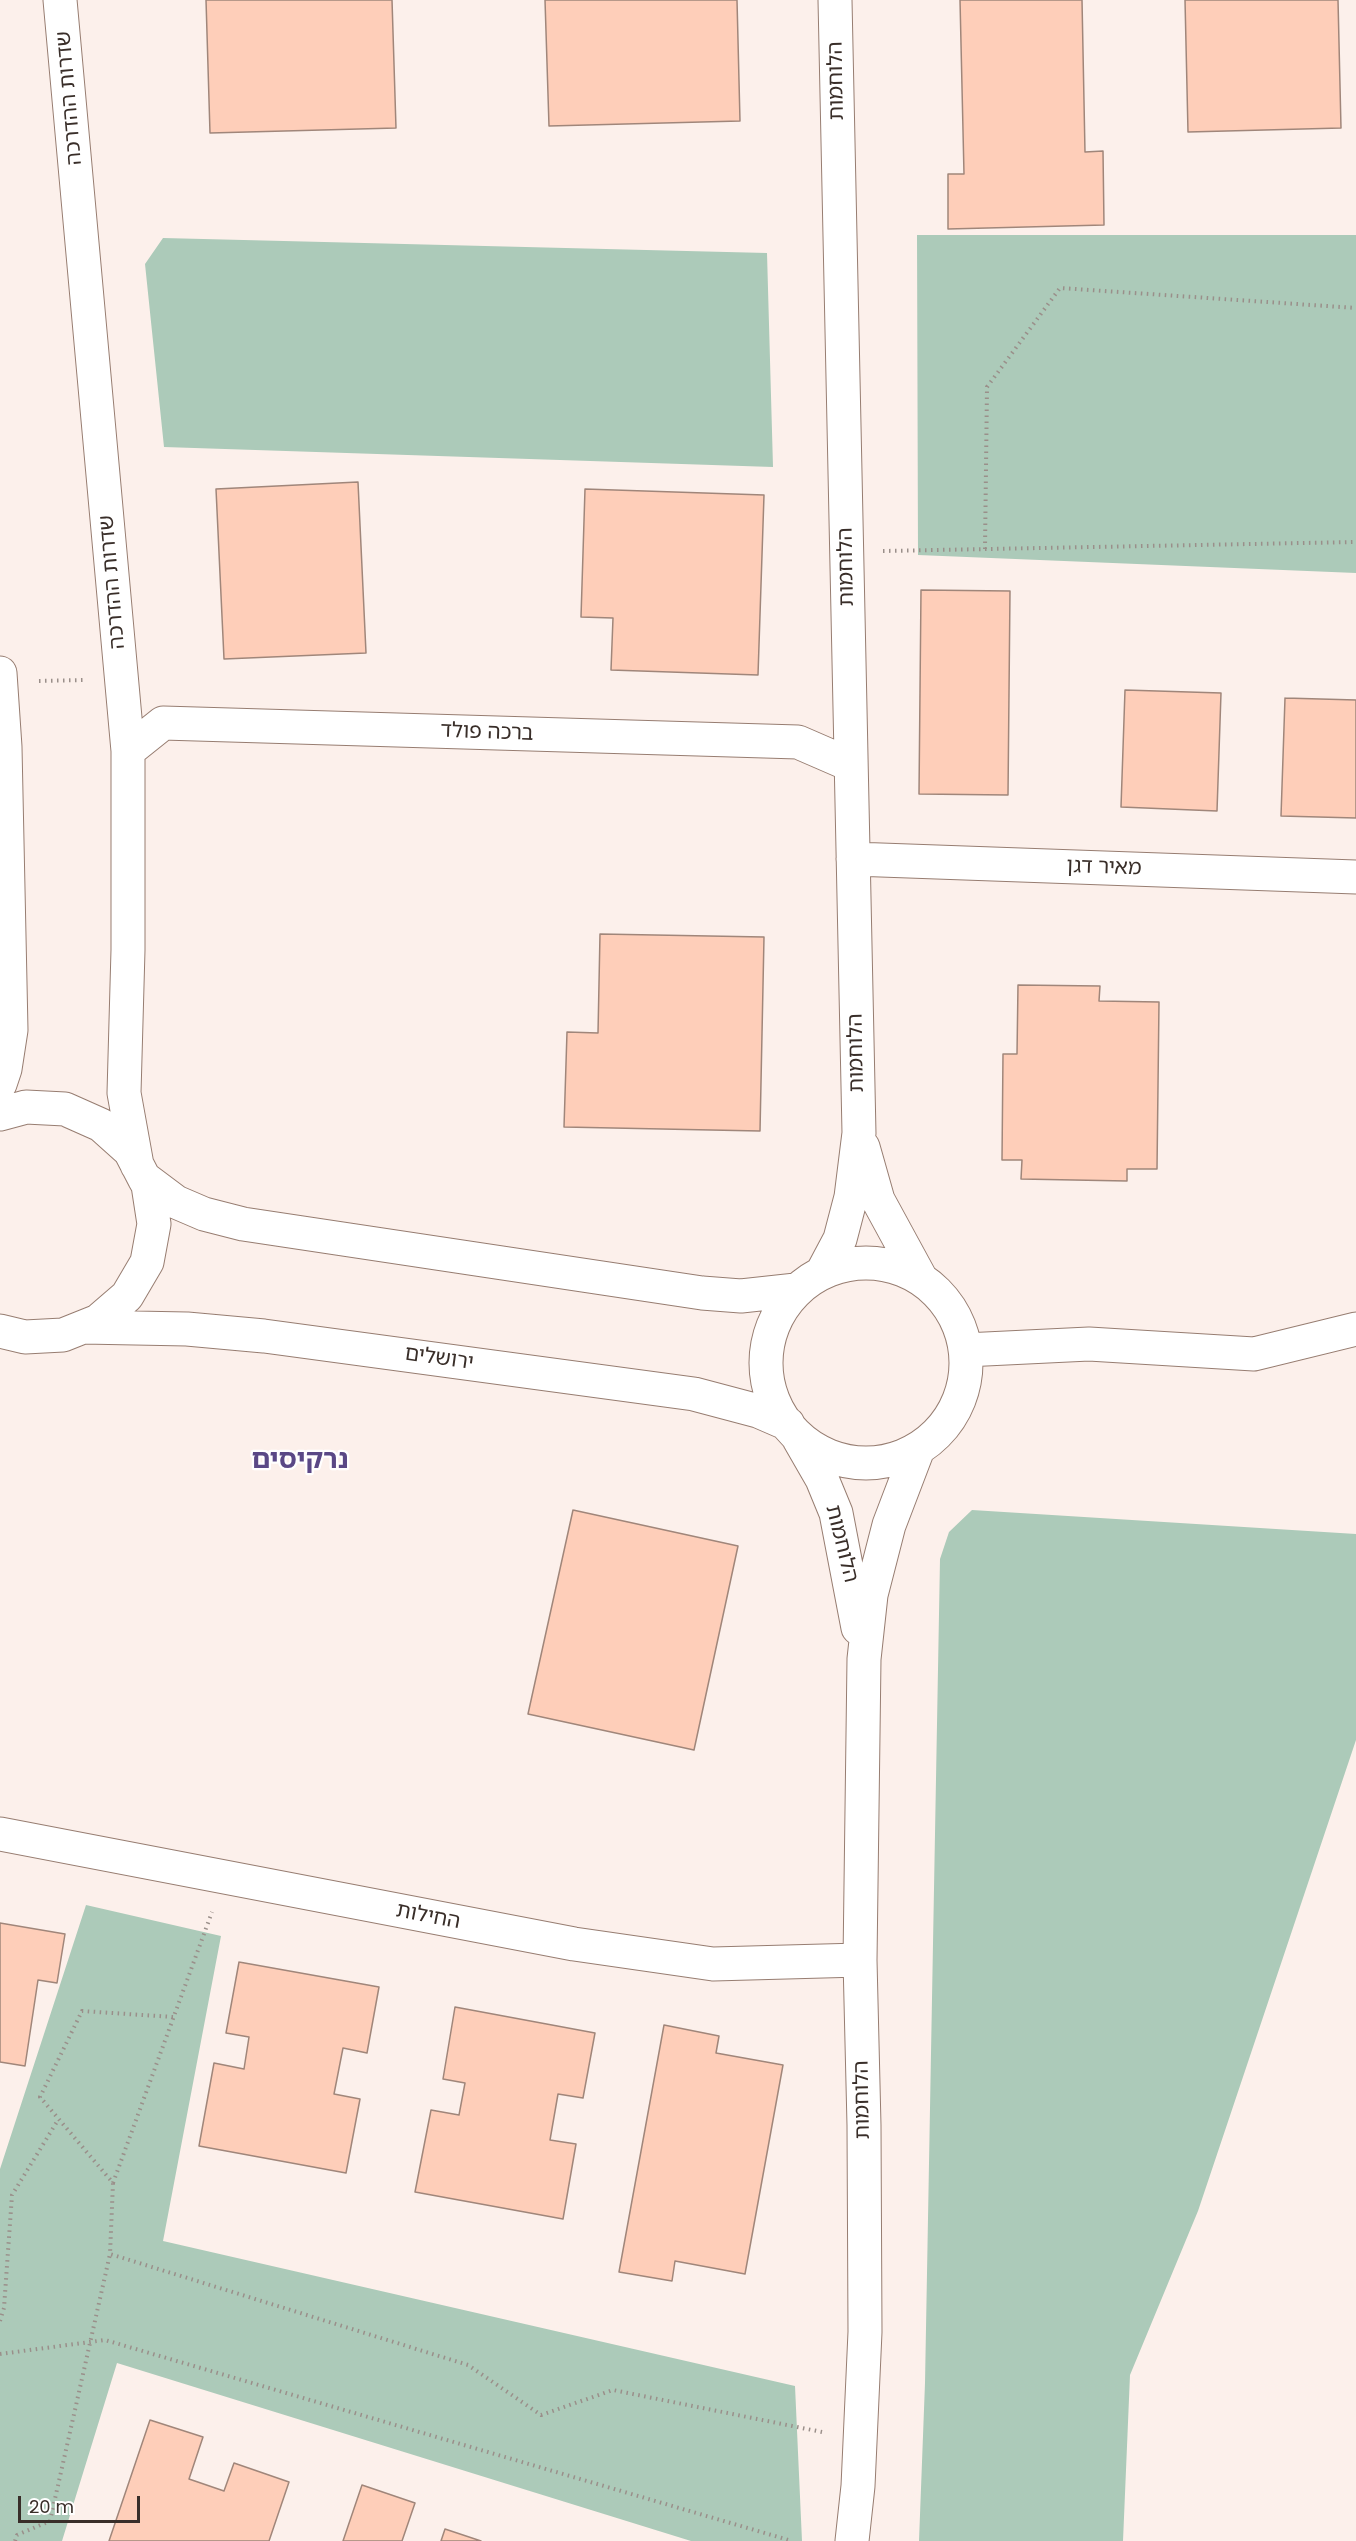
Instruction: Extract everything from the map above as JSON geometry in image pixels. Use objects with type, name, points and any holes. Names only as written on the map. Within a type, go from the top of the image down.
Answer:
[{"type":"street","name":"שדרות ההדרכה","points":[[60,0],[128,751],[128,950],[124,1093],[141,1171],[148,1185],[154,1224],[147,1262],[127,1296],[98,1321],[83,1327]]},
{"type":"street","name":"הלוחמות","points":[[823,1272],[840,1239],[851,1197],[859,1133],[835,0]]},
{"type":"street","points":[[0,674],[10,1030],[5,1069],[0,1084]]},
{"type":"street","name":"ברכה פולד","points":[[128,751],[163,723],[798,742],[851,765]]},
{"type":"street","name":"מאיר דגן","points":[[852,859],[1356,877]]},
{"type":"street","points":[[0,1114],[26,1107],[65,1109],[101,1125],[130,1151],[141,1171],[176,1202],[204,1214],[243,1224],[702,1293],[741,1296],[796,1290]]},
{"type":"street","name":"הלוחמות","points":[[859,1133],[878,1200],[921,1279]]},
{"type":"street","points":[[856,1263],[890,1265],[921,1279],[946,1301],[962,1331],[965,1350],[967,1364],[960,1397],[944,1427],[918,1449],[888,1460],[855,1462],[824,1454],[793,1430],[777,1410],[767,1379],[767,1346],[777,1316],[796,1290],[823,1272],[856,1263]]},
{"type":"street","points":[[0,1330],[25,1338],[63,1335],[83,1327]]},
{"type":"street","name":"ירושלים","points":[[83,1327],[187,1329],[264,1336],[694,1394],[758,1411],[793,1430]]},
{"type":"street","points":[[965,1350],[1089,1344],[1254,1353],[1356,1329]]},
{"type":"street","name":"הלוחמות","points":[[793,1430],[822,1479],[836,1513],[864,1659]]},
{"type":"street","name":"הלוחמות","points":[[852,2541],[865,2332],[860,1960],[864,1659],[873,1585],[893,1515],[918,1449]]},
{"type":"street","name":"החילות","points":[[0,1834],[574,1944],[712,1964],[860,1960]]},
{"type":"path","points":[[985,549],[987,387],[1060,288],[1356,308]]},
{"type":"path","points":[[847,552],[1356,542]]},
{"type":"path","points":[[15,2541],[17,2535],[50,2521],[110,2254],[113,2183],[224,1877]]},
{"type":"path","points":[[113,2183],[40,2097],[82,2011],[173,2017]]},
{"type":"path","points":[[0,2321],[12,2195],[58,2120]]},
{"type":"path","points":[[110,2254],[468,2365],[541,2415],[613,2390],[860,2439]]},
{"type":"path","points":[[0,2354],[105,2340],[792,2541]]},
{"type":"green space","points":[[917,235],[1356,235],[1356,573],[918,555]]},
{"type":"green space","points":[[163,238],[767,253],[773,467],[164,447],[145,264]]},
{"type":"green space","points":[[972,1510],[1356,1534],[1356,1740],[1198,2211],[1130,2375],[1123,2541],[919,2541],[925,2383],[940,1559],[949,1532]]},
{"type":"green space","points":[[86,1905],[221,1936],[163,2241],[795,2386],[802,2541],[691,2541],[117,2363],[62,2541],[0,2541],[0,2169]]},
{"type":"building","points":[[206,0],[392,0],[396,128],[210,133]]},
{"type":"building","points":[[545,0],[737,0],[740,121],[549,126]]},
{"type":"building","points":[[960,0],[1082,0],[1085,152],[1103,151],[1104,225],[948,229],[948,174],[964,174]]},
{"type":"building","points":[[1185,0],[1338,0],[1341,128],[1188,132]]},
{"type":"building","points":[[358,482],[366,653],[224,659],[216,489]]},
{"type":"building","points":[[585,489],[764,495],[758,675],[611,670],[613,618],[581,617]]},
{"type":"building","points":[[921,590],[1010,591],[1008,795],[919,794]]},
{"type":"building","points":[[1125,690],[1221,693],[1217,811],[1121,807]]},
{"type":"building","points":[[1285,698],[1356,700],[1356,818],[1281,816]]},
{"type":"building","points":[[600,934],[764,937],[760,1131],[564,1127],[567,1032],[598,1033]]},
{"type":"building","points":[[1018,985],[1100,986],[1099,1001],[1159,1002],[1157,1169],[1127,1169],[1127,1181],[1021,1179],[1022,1160],[1002,1160],[1003,1054],[1017,1054]]},
{"type":"building","points":[[573,1510],[738,1546],[694,1750],[528,1714]]},
{"type":"building","points":[[0,1923],[65,1934],[57,1983],[38,1980],[25,2066],[0,2062]]},
{"type":"building","points":[[239,1962],[379,1987],[367,2053],[343,2048],[334,2094],[360,2099],[346,2173],[199,2146],[214,2063],[244,2069],[249,2037],[226,2033]]},
{"type":"building","points":[[455,2007],[595,2033],[583,2098],[558,2094],[550,2140],[576,2144],[563,2219],[415,2192],[431,2110],[459,2115],[465,2083],[443,2079]]},
{"type":"building","points":[[664,2025],[719,2036],[716,2053],[783,2065],[745,2274],[675,2261],[672,2281],[619,2272]]},
{"type":"building","points":[[150,2420],[203,2437],[189,2479],[224,2491],[234,2463],[289,2482],[269,2541],[109,2541]]},
{"type":"building","points":[[362,2485],[415,2503],[402,2541],[343,2541]]},
{"type":"building","points":[[445,2529],[481,2541],[441,2541]]},
{"type":"district","name":"נרקיסים","points":[[300,1461]]}]
